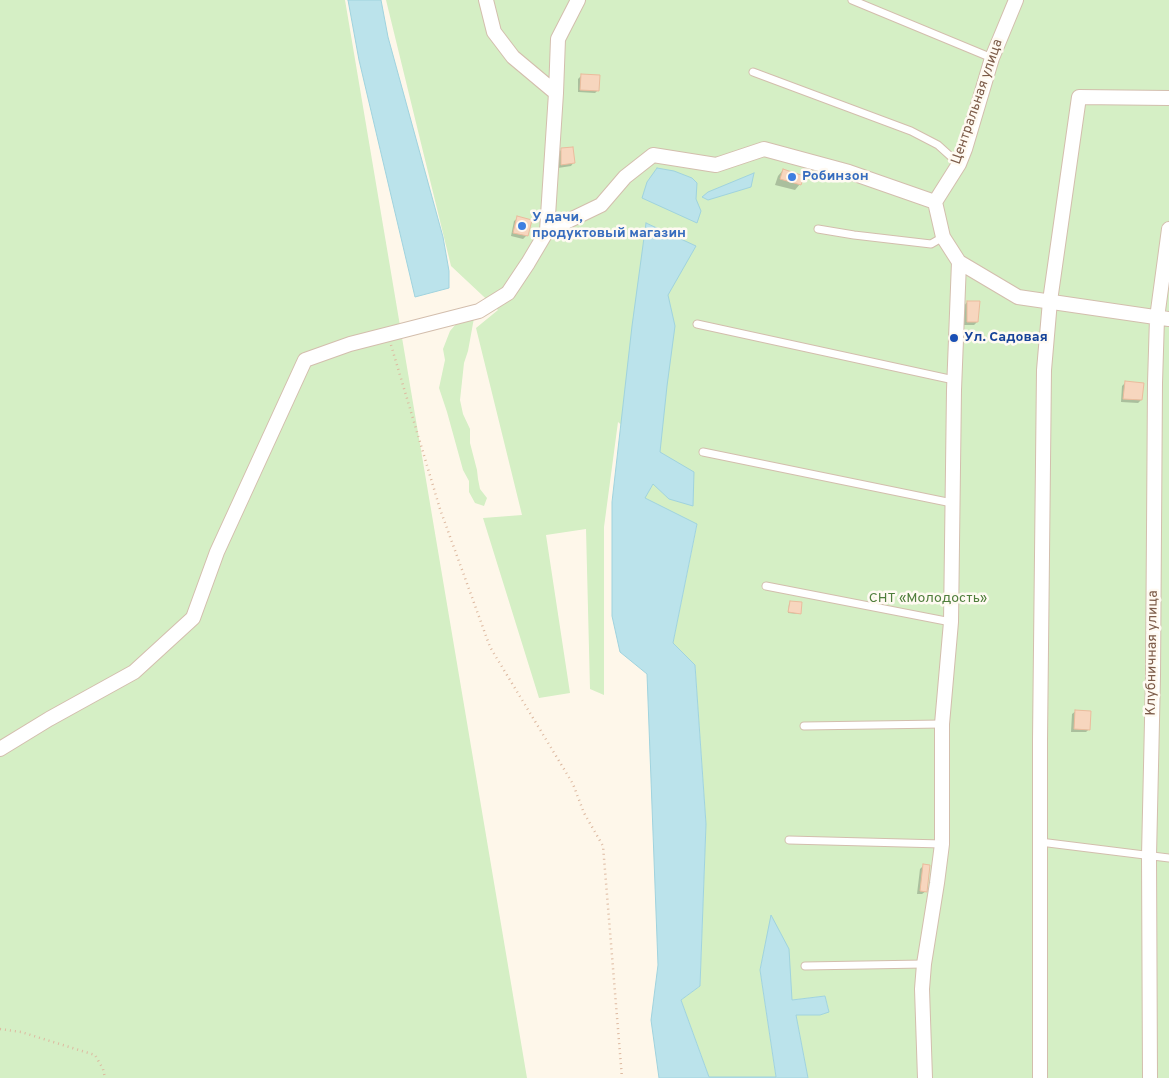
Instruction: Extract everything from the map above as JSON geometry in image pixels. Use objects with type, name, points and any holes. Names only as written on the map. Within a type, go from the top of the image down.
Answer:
[{"type":"street","points":[[486,0],[494,32],[513,57],[556,94]]},
{"type":"street","points":[[0,749],[49,719],[134,672],[193,618],[217,552],[305,360],[350,344],[479,311],[508,293],[547,231],[558,39],[578,0]]},
{"type":"street","name":"Центральная улица","points":[[935,202],[959,164],[992,58],[1016,0]]},
{"type":"street","points":[[1040,1078],[1040,740],[1044,370],[1050,301],[1079,97],[1169,98]]},
{"type":"street","points":[[547,231],[601,205],[626,176],[653,155],[716,165],[764,149],[849,172],[935,202],[943,237],[959,262],[1018,297],[1163,319]]},
{"type":"street","name":"Клубничная улица","points":[[1150,1078],[1149,856],[1153,685],[1155,402],[1169,229]]},
{"type":"street","points":[[925,1078],[922,989],[942,844],[942,724],[951,622],[954,380],[959,262]]},
{"type":"lane","points":[[852,0],[992,58]]},
{"type":"lane","points":[[753,72],[911,130],[938,145],[959,164]]},
{"type":"lane","points":[[818,229],[931,244],[943,237]]},
{"type":"lane","points":[[697,324],[954,380]]},
{"type":"lane","points":[[703,452],[952,503]]},
{"type":"lane","points":[[766,586],[951,622]]},
{"type":"lane","points":[[804,726],[942,724]]},
{"type":"lane","points":[[789,840],[942,844]]},
{"type":"lane","points":[[1040,842],[1169,858]]},
{"type":"lane","points":[[805,966],[924,964]]},
{"type":"path","points":[[388,334],[440,509],[490,647],[573,784],[584,813],[603,846],[622,1078]]},
{"type":"path","points":[[0,1029],[21,1032],[94,1055],[103,1069],[105,1078]]},
{"type":"green space","points":[[0,0],[345,0],[527,1078],[0,1078]]},
{"type":"green space","name":"СНТ «Молодость»","points":[[386,0],[1169,0],[1169,1078],[808,1078],[796,1015],[820,1015],[829,1011],[825,996],[792,1000],[769,928],[760,970],[776,1078],[709,1077],[681,1000],[700,986],[706,824],[695,665],[673,643],[697,525],[644,498],[653,483],[669,499],[659,452],[638,440],[618,422],[604,527],[604,695],[590,689],[586,529],[546,535],[570,693],[539,698],[483,518],[522,515],[476,328],[498,310],[451,266]]},
{"type":"green space","points":[[474,318],[464,363],[460,400],[463,414],[470,429],[470,443],[480,489],[487,498],[484,506],[475,503],[469,492],[469,481],[463,470],[439,388],[445,360],[443,349],[450,331],[456,324]]},
{"type":"water","points":[[348,0],[381,0],[388,37],[443,237],[449,271],[449,288],[415,297],[359,60]]},
{"type":"water","points":[[657,168],[674,171],[692,178],[697,183],[696,199],[701,211],[697,223],[642,198],[647,182]]},
{"type":"water","points":[[754,173],[751,187],[708,200],[702,197],[708,192]]},
{"type":"water","points":[[646,223],[696,246],[668,295],[675,326],[660,452],[694,472],[693,506],[669,499],[653,484],[645,498],[697,524],[673,643],[695,665],[706,824],[700,986],[681,1000],[709,1077],[776,1077],[760,970],[771,915],[789,949],[792,1000],[825,996],[829,1012],[820,1015],[796,1015],[808,1078],[659,1078],[651,1020],[658,965],[647,674],[620,652],[612,616],[612,502]]},
{"type":"building","points":[[581,74],[600,75],[599,91],[580,90]]},
{"type":"building","points":[[573,147],[575,163],[561,165],[561,148]]},
{"type":"building","points":[[783,169],[804,176],[801,185],[780,179]]},
{"type":"building","name":"У дачи, продуктовый магазин","points":[[517,216],[532,220],[528,236],[513,233]]},
{"type":"building","points":[[967,301],[980,301],[978,322],[967,322]]},
{"type":"building","points":[[1125,381],[1144,383],[1142,400],[1123,399]]},
{"type":"building","points":[[790,601],[802,602],[801,614],[788,612]]},
{"type":"building","points":[[1075,710],[1091,711],[1090,730],[1074,729]]},
{"type":"building","points":[[923,864],[930,865],[927,892],[920,891]]},
{"type":"place","name":"Робинзон","points":[[792,177]]},
{"type":"place","name":"У дачи, продуктовый магазин","points":[[522,226]]},
{"type":"place","name":"Ул. Садовая","points":[[954,338]]}]
